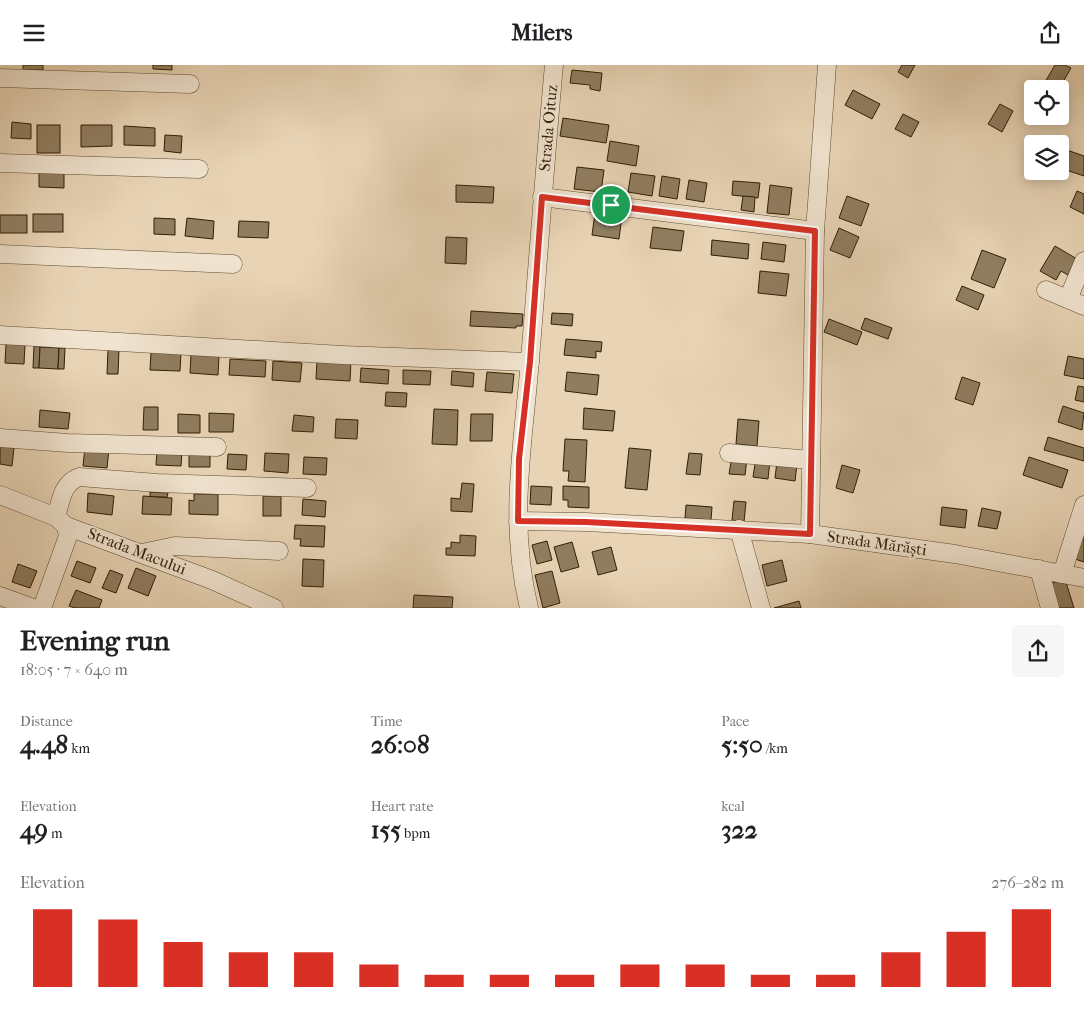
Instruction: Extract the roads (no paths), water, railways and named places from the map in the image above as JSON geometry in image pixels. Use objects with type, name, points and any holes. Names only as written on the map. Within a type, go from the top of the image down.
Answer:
[{"type":"street","name":"Strada Oituz","points":[[529,608],[519,559],[519,459],[530,362],[554,65]]},
{"type":"street","points":[[810,534],[815,231],[827,65]]},
{"type":"street","points":[[0,78],[190,85]]},
{"type":"street","points":[[0,163],[199,169]]},
{"type":"street","points":[[542,197],[815,231]]},
{"type":"street","points":[[0,254],[232,265]]},
{"type":"street","points":[[1046,289],[1076,302],[1084,261]]},
{"type":"street","points":[[0,335],[342,355],[530,362]]},
{"type":"street","points":[[0,439],[217,447]]},
{"type":"street","points":[[729,453],[811,460]]},
{"type":"street","points":[[42,608],[68,536],[61,521],[64,489],[71,480],[79,477],[157,483],[307,488]]},
{"type":"street","name":"Strada Macului","points":[[0,495],[212,580],[274,608]]},
{"type":"street","points":[[1062,574],[1084,505]]},
{"type":"street","name":"Strada Mărăști","points":[[518,521],[739,529],[810,534],[955,554],[1084,579]]},
{"type":"street","points":[[739,529],[761,608]]},
{"type":"street","points":[[142,553],[176,546],[279,551]]},
{"type":"street","points":[[1039,569],[1050,608]]},
{"type":"street","points":[[0,596],[34,608]]}]
